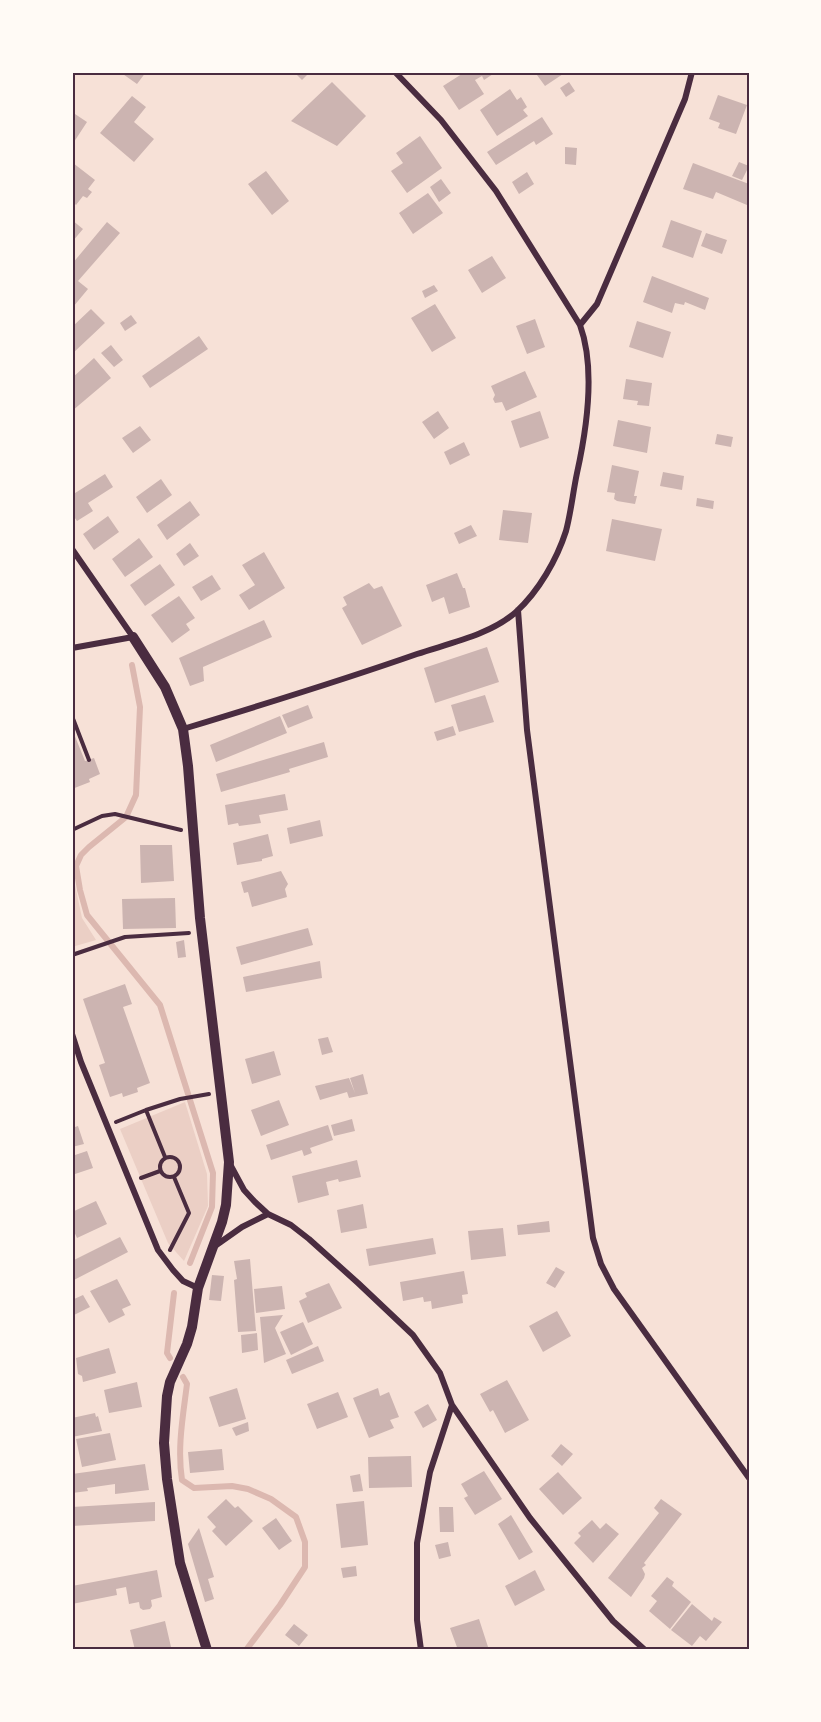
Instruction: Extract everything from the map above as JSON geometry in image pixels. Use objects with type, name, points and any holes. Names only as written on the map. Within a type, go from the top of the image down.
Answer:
[{"type":"street","points":[[183,729],[351,677],[480,633],[502,623],[518,610],[535,591],[566,530],[585,438],[589,363],[580,325],[496,191],[441,120],[395,72]]},
{"type":"street","points":[[580,325],[597,304],[686,99],[692,72]]},
{"type":"street","points":[[72,549],[165,687],[183,729],[202,932],[229,1162],[226,1205],[198,1288],[192,1327],[182,1357],[170,1382],[164,1443],[180,1563],[207,1650]]},
{"type":"street","points":[[518,610],[527,730],[593,1238],[601,1264],[614,1290],[749,1478]]},
{"type":"street","points":[[72,648],[133,637]]},
{"type":"street","points":[[72,1034],[106,1126],[153,1239],[165,1260],[183,1281],[198,1288]]},
{"type":"street","points":[[229,1162],[244,1190],[268,1214],[291,1225],[309,1239],[413,1335],[440,1373],[452,1405],[530,1518],[613,1622],[645,1650]]},
{"type":"street","points":[[213,1248],[242,1227],[268,1214]]},
{"type":"street","points":[[421,1650],[417,1620],[417,1543],[430,1472],[452,1405]]},
{"type":"path","points":[[72,716],[89,760]]},
{"type":"path","points":[[72,830],[102,816],[115,814],[194,833]]},
{"type":"path","points":[[72,955],[125,937],[202,932]]},
{"type":"path","points":[[88,942],[91,948]]},
{"type":"path","points":[[106,1126],[146,1110],[180,1099],[195,1097]]},
{"type":"path","points":[[146,1110],[165,1157]]},
{"type":"path","points":[[165,1157],[172,1157],[180,1164],[179,1171],[174,1176],[167,1178],[160,1171],[160,1161],[165,1157]]},
{"type":"path","points":[[129,1182],[160,1171]]},
{"type":"path","points":[[165,1260],[189,1213],[174,1176]]},
{"type":"shaded area","points":[[72,871],[82,918],[96,940],[72,947]]},
{"type":"shaded area","points":[[185,1102],[207,1174],[208,1206],[184,1261],[168,1243],[120,1129]]},
{"type":"building","points":[[120,72],[146,72],[137,84]]},
{"type":"building","points":[[294,72],[310,72],[302,80]]},
{"type":"building","points":[[465,72],[496,72],[484,80],[482,76],[475,80],[484,94],[459,110],[443,86]]},
{"type":"building","points":[[540,72],[561,72],[563,74],[545,86],[537,75]]},
{"type":"building","points":[[332,82],[366,116],[337,146],[291,121]]},
{"type":"building","points":[[569,82],[575,91],[566,97],[560,88]]},
{"type":"building","points":[[510,89],[517,100],[521,97],[527,107],[523,110],[528,116],[497,136],[480,110]]},
{"type":"building","points":[[718,95],[747,105],[736,134],[718,128],[720,123],[709,119]]},
{"type":"building","points":[[132,96],[146,107],[134,122],[154,139],[134,162],[100,133]]},
{"type":"building","points":[[72,112],[87,122],[72,145]]},
{"type":"building","points":[[542,117],[553,134],[536,145],[534,141],[496,165],[487,152]]},
{"type":"building","points":[[420,136],[442,168],[407,193],[391,171],[403,163],[396,153]]},
{"type":"building","points":[[565,147],[577,148],[576,165],[565,164]]},
{"type":"building","points":[[739,162],[749,166],[742,180],[732,176]]},
{"type":"building","points":[[73,163],[95,180],[88,189],[92,192],[87,198],[83,196],[76,205],[72,201]]},
{"type":"building","points":[[693,163],[749,184],[747,205],[716,192],[713,199],[683,189]]},
{"type":"building","points":[[266,171],[289,201],[272,215],[248,184]]},
{"type":"building","points":[[527,172],[534,184],[519,194],[512,182]]},
{"type":"building","points":[[441,179],[451,193],[439,202],[430,187]]},
{"type":"building","points":[[428,193],[443,213],[413,234],[399,213]]},
{"type":"building","points":[[72,220],[83,229],[72,242]]},
{"type":"building","points":[[671,220],[702,231],[693,258],[662,247]]},
{"type":"building","points":[[107,222],[120,233],[78,281],[88,289],[73,307],[72,264]]},
{"type":"building","points":[[706,233],[727,240],[722,254],[701,246]]},
{"type":"building","points":[[492,256],[506,278],[482,293],[468,270]]},
{"type":"building","points":[[652,276],[709,298],[705,310],[685,302],[684,305],[675,303],[672,313],[643,302]]},
{"type":"building","points":[[434,285],[438,291],[425,298],[422,291]]},
{"type":"building","points":[[435,304],[456,338],[432,352],[411,318]]},
{"type":"building","points":[[91,309],[105,323],[72,354],[72,327]]},
{"type":"building","points":[[131,315],[137,323],[125,331],[120,323]]},
{"type":"building","points":[[535,319],[545,347],[527,354],[516,326]]},
{"type":"building","points":[[637,321],[671,332],[663,358],[629,347]]},
{"type":"building","points":[[199,336],[208,349],[150,388],[142,376]]},
{"type":"building","points":[[111,345],[123,360],[114,367],[101,353]]},
{"type":"building","points":[[94,358],[111,378],[72,411],[72,378]]},
{"type":"building","points":[[525,371],[537,397],[506,411],[502,402],[495,403],[493,399],[495,395],[491,386]]},
{"type":"building","points":[[626,379],[652,383],[649,406],[637,405],[638,401],[623,399]]},
{"type":"building","points":[[438,411],[449,428],[434,439],[422,422]]},
{"type":"building","points":[[540,411],[549,438],[520,448],[511,421]]},
{"type":"building","points":[[618,420],[651,427],[647,453],[613,446]]},
{"type":"building","points":[[140,426],[151,440],[133,453],[122,438]]},
{"type":"building","points":[[717,434],[733,437],[731,447],[715,444]]},
{"type":"building","points":[[464,442],[470,455],[450,465],[444,452]]},
{"type":"building","points":[[612,465],[639,471],[634,496],[637,496],[635,504],[617,501],[614,499],[615,493],[607,492]]},
{"type":"building","points":[[663,472],[684,476],[682,490],[660,486]]},
{"type":"building","points":[[105,474],[113,487],[88,503],[93,511],[77,521],[72,514],[72,495]]},
{"type":"building","points":[[161,479],[172,495],[147,513],[136,497]]},
{"type":"building","points":[[697,498],[714,501],[713,509],[696,506]]},
{"type":"building","points":[[190,501],[200,515],[167,540],[157,525]]},
{"type":"building","points":[[503,510],[532,513],[528,543],[499,540]]},
{"type":"building","points":[[108,516],[119,532],[94,550],[83,534]]},
{"type":"building","points":[[612,519],[662,529],[655,561],[606,551]]},
{"type":"building","points":[[471,525],[477,536],[459,544],[454,533]]},
{"type":"building","points":[[139,538],[153,557],[125,577],[112,559]]},
{"type":"building","points":[[190,543],[199,556],[184,566],[176,554]]},
{"type":"building","points":[[264,552],[285,588],[249,610],[239,595],[255,585],[242,565]]},
{"type":"building","points":[[160,564],[175,585],[145,606],[130,585]]},
{"type":"building","points":[[457,573],[465,588],[470,607],[449,614],[444,597],[432,602],[426,585]]},
{"type":"building","points":[[212,575],[221,589],[201,601],[192,587]]},
{"type":"building","points":[[369,583],[374,589],[382,586],[402,626],[362,645],[342,608],[347,605],[343,597]]},
{"type":"building","points":[[179,596],[195,618],[186,624],[190,630],[172,643],[151,615]]},
{"type":"building","points":[[264,620],[272,637],[203,667],[204,681],[190,686],[179,658]]},
{"type":"building","points":[[487,647],[499,682],[435,703],[424,668]]},
{"type":"building","points":[[485,695],[494,722],[459,732],[451,705]]},
{"type":"building","points":[[308,705],[313,718],[288,728],[282,715]]},
{"type":"building","points":[[280,716],[287,733],[216,762],[210,745]]},
{"type":"building","points":[[453,726],[456,735],[437,741],[434,732]]},
{"type":"building","points":[[72,729],[85,761],[94,758],[100,774],[89,779],[90,782],[72,789]]},
{"type":"building","points":[[324,742],[328,757],[289,769],[290,772],[221,792],[216,774]]},
{"type":"building","points":[[285,794],[288,810],[259,815],[261,823],[228,825],[225,805]]},
{"type":"building","points":[[320,820],[323,836],[290,844],[287,828]]},
{"type":"building","points":[[268,834],[273,856],[262,859],[262,861],[237,865],[233,843]]},
{"type":"building","points":[[140,845],[172,845],[174,881],[141,883]]},
{"type":"building","points":[[281,871],[288,884],[285,889],[287,897],[252,907],[248,892],[244,893],[241,882]]},
{"type":"building","points":[[175,898],[176,928],[123,929],[122,899]]},
{"type":"building","points":[[308,928],[313,945],[241,965],[236,947]]},
{"type":"building","points":[[184,940],[186,957],[178,958],[176,942]]},
{"type":"building","points":[[320,961],[322,978],[246,992],[243,977]]},
{"type":"building","points":[[125,984],[132,1004],[123,1007],[150,1083],[137,1088],[138,1092],[123,1097],[122,1093],[110,1097],[99,1065],[105,1063],[83,999]]},
{"type":"building","points":[[328,1037],[333,1052],[322,1055],[318,1039]]},
{"type":"building","points":[[274,1051],[281,1075],[252,1084],[245,1059]]},
{"type":"building","points":[[363,1074],[368,1094],[349,1098],[347,1092],[320,1100],[315,1086],[349,1078],[355,1093],[350,1078]]},
{"type":"building","points":[[279,1100],[289,1125],[261,1136],[251,1110]]},
{"type":"building","points":[[352,1119],[355,1131],[334,1136],[331,1125]]},
{"type":"building","points":[[328,1125],[333,1140],[310,1148],[312,1153],[304,1156],[302,1150],[271,1160],[266,1145]]},
{"type":"building","points":[[78,1126],[84,1144],[72,1147],[72,1128]]},
{"type":"building","points":[[87,1151],[93,1168],[72,1175],[72,1156]]},
{"type":"building","points":[[357,1160],[361,1177],[339,1182],[338,1179],[326,1182],[329,1195],[298,1203],[292,1176]]},
{"type":"building","points":[[96,1201],[107,1224],[77,1238],[72,1227],[72,1212]]},
{"type":"building","points":[[363,1204],[367,1228],[341,1233],[337,1210]]},
{"type":"building","points":[[549,1221],[550,1232],[518,1235],[517,1225]]},
{"type":"building","points":[[503,1228],[506,1256],[471,1260],[468,1231]]},
{"type":"building","points":[[120,1237],[128,1252],[72,1281],[72,1261]]},
{"type":"building","points":[[433,1238],[436,1254],[369,1266],[366,1249]]},
{"type":"building","points":[[250,1259],[256,1331],[238,1332],[234,1280],[237,1279],[234,1261]]},
{"type":"building","points":[[556,1267],[565,1272],[555,1288],[546,1283]]},
{"type":"building","points":[[464,1271],[468,1294],[462,1295],[463,1303],[432,1309],[431,1301],[424,1302],[423,1297],[403,1301],[400,1282]]},
{"type":"building","points":[[212,1275],[224,1276],[221,1301],[209,1300]]},
{"type":"building","points":[[117,1279],[131,1305],[122,1309],[125,1315],[109,1323],[90,1291]]},
{"type":"building","points":[[329,1283],[342,1308],[308,1323],[299,1301],[307,1297],[305,1293]]},
{"type":"building","points":[[282,1286],[285,1309],[256,1313],[254,1289]]},
{"type":"building","points":[[83,1295],[90,1307],[72,1316],[72,1300]]},
{"type":"building","points":[[557,1311],[571,1336],[543,1352],[529,1326]]},
{"type":"building","points":[[283,1315],[275,1328],[286,1354],[264,1363],[260,1317]]},
{"type":"building","points":[[303,1322],[313,1344],[291,1355],[280,1332]]},
{"type":"building","points":[[257,1333],[258,1350],[242,1353],[241,1335]]},
{"type":"building","points":[[318,1346],[324,1361],[292,1374],[286,1360]]},
{"type":"building","points":[[109,1348],[116,1373],[83,1382],[82,1376],[78,1374],[76,1358]]},
{"type":"building","points":[[507,1380],[529,1420],[505,1433],[493,1410],[490,1412],[480,1394]]},
{"type":"building","points":[[137,1382],[142,1407],[109,1413],[104,1390]]},
{"type":"building","points":[[237,1388],[246,1419],[219,1427],[209,1397]]},
{"type":"building","points":[[378,1388],[380,1396],[389,1392],[399,1417],[390,1420],[394,1428],[369,1438],[353,1398]]},
{"type":"building","points":[[338,1392],[348,1417],[317,1429],[307,1404]]},
{"type":"building","points":[[428,1404],[437,1420],[423,1428],[414,1412]]},
{"type":"building","points":[[95,1413],[102,1431],[72,1437],[72,1418]]},
{"type":"building","points":[[248,1422],[249,1431],[236,1436],[232,1428]]},
{"type":"building","points":[[110,1433],[116,1460],[82,1467],[76,1439]]},
{"type":"building","points":[[561,1444],[573,1454],[562,1466],[551,1456]]},
{"type":"building","points":[[222,1449],[224,1470],[190,1473],[188,1452]]},
{"type":"building","points":[[411,1456],[412,1487],[369,1488],[368,1457]]},
{"type":"building","points":[[145,1464],[149,1490],[115,1494],[115,1484],[87,1488],[88,1491],[72,1493],[72,1474]]},
{"type":"building","points":[[484,1471],[502,1499],[475,1515],[464,1498],[468,1496],[461,1484]]},
{"type":"building","points":[[558,1472],[582,1498],[563,1515],[539,1489]]},
{"type":"building","points":[[360,1474],[363,1491],[353,1492],[350,1476]]},
{"type":"building","points":[[226,1499],[235,1508],[238,1506],[253,1521],[226,1546],[212,1531],[216,1527],[207,1517]]},
{"type":"building","points":[[661,1499],[682,1514],[644,1563],[646,1565],[642,1568],[644,1578],[631,1597],[608,1578],[659,1513],[654,1508]]},
{"type":"building","points":[[364,1501],[368,1545],[341,1548],[336,1504]]},
{"type":"building","points":[[155,1502],[155,1521],[72,1526],[72,1507]]},
{"type":"building","points":[[439,1507],[453,1507],[454,1532],[440,1532]]},
{"type":"building","points":[[511,1515],[533,1552],[519,1560],[498,1524]]},
{"type":"building","points":[[276,1518],[292,1541],[279,1550],[262,1528]]},
{"type":"building","points":[[592,1520],[600,1529],[606,1523],[619,1534],[593,1563],[574,1543],[581,1536],[578,1533]]},
{"type":"building","points":[[199,1528],[214,1577],[208,1579],[214,1599],[205,1602],[188,1544]]},
{"type":"building","points":[[448,1542],[451,1556],[439,1559],[435,1545]]},
{"type":"building","points":[[356,1566],[357,1576],[343,1578],[341,1568]]},
{"type":"building","points":[[157,1570],[162,1597],[151,1600],[150,1609],[143,1610],[139,1602],[129,1604],[126,1587],[116,1589],[117,1595],[72,1604],[72,1586]]},
{"type":"building","points":[[535,1570],[545,1590],[515,1606],[505,1586]]},
{"type":"building","points":[[667,1577],[674,1582],[672,1586],[691,1602],[670,1629],[649,1611],[657,1601],[651,1596]]},
{"type":"building","points":[[692,1604],[712,1621],[714,1617],[722,1622],[706,1641],[700,1636],[692,1646],[671,1630]]},
{"type":"building","points":[[479,1619],[489,1650],[458,1650],[450,1628]]},
{"type":"building","points":[[165,1621],[171,1647],[161,1650],[135,1650],[130,1630]]},
{"type":"building","points":[[294,1624],[308,1635],[299,1646],[285,1635]]},
{"type":"waterway","points":[[132,665],[140,707],[136,795],[126,817],[89,847],[81,855],[76,866],[87,915],[160,1005],[213,1173],[212,1207],[190,1263]]},
{"type":"waterway","points":[[170,1358],[167,1353],[174,1293]]},
{"type":"waterway","points":[[183,1377],[187,1384],[180,1444],[182,1480],[194,1488],[232,1486],[248,1489],[271,1499],[296,1517],[305,1542],[305,1567],[246,1650]]}]
